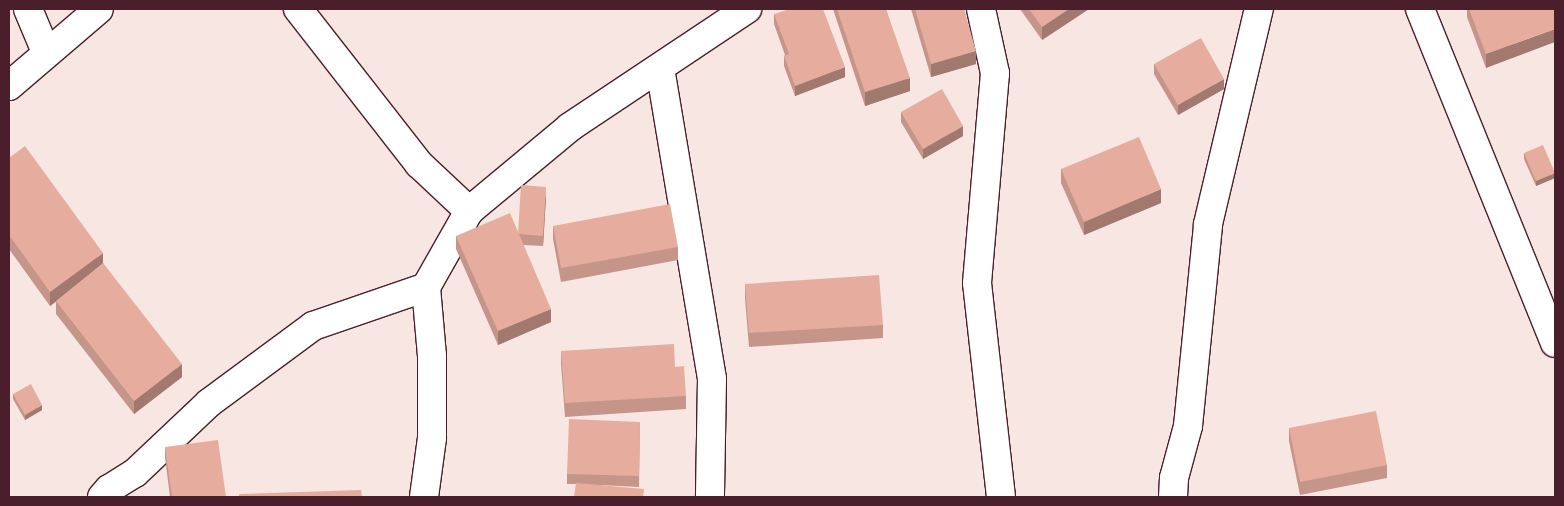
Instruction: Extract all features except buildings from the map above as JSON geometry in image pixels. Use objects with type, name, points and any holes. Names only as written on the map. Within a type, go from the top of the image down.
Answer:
[{"type":"street","points":[[28,9],[46,52]]},
{"type":"street","points":[[9,86],[46,52],[99,9]]},
{"type":"street","points":[[298,9],[419,164],[468,211]]},
{"type":"street","points":[[424,497],[432,438],[432,356],[426,286],[468,211],[570,127],[747,9]]},
{"type":"street","points":[[981,9],[995,73],[977,283],[1002,497]]},
{"type":"street","points":[[1173,497],[1174,478],[1188,426],[1208,224],[1259,9]]},
{"type":"street","points":[[1420,9],[1555,343]]},
{"type":"street","points":[[660,68],[712,380],[710,497]]},
{"type":"street","points":[[102,497],[109,489],[135,473],[209,403],[313,326],[426,286]]}]
